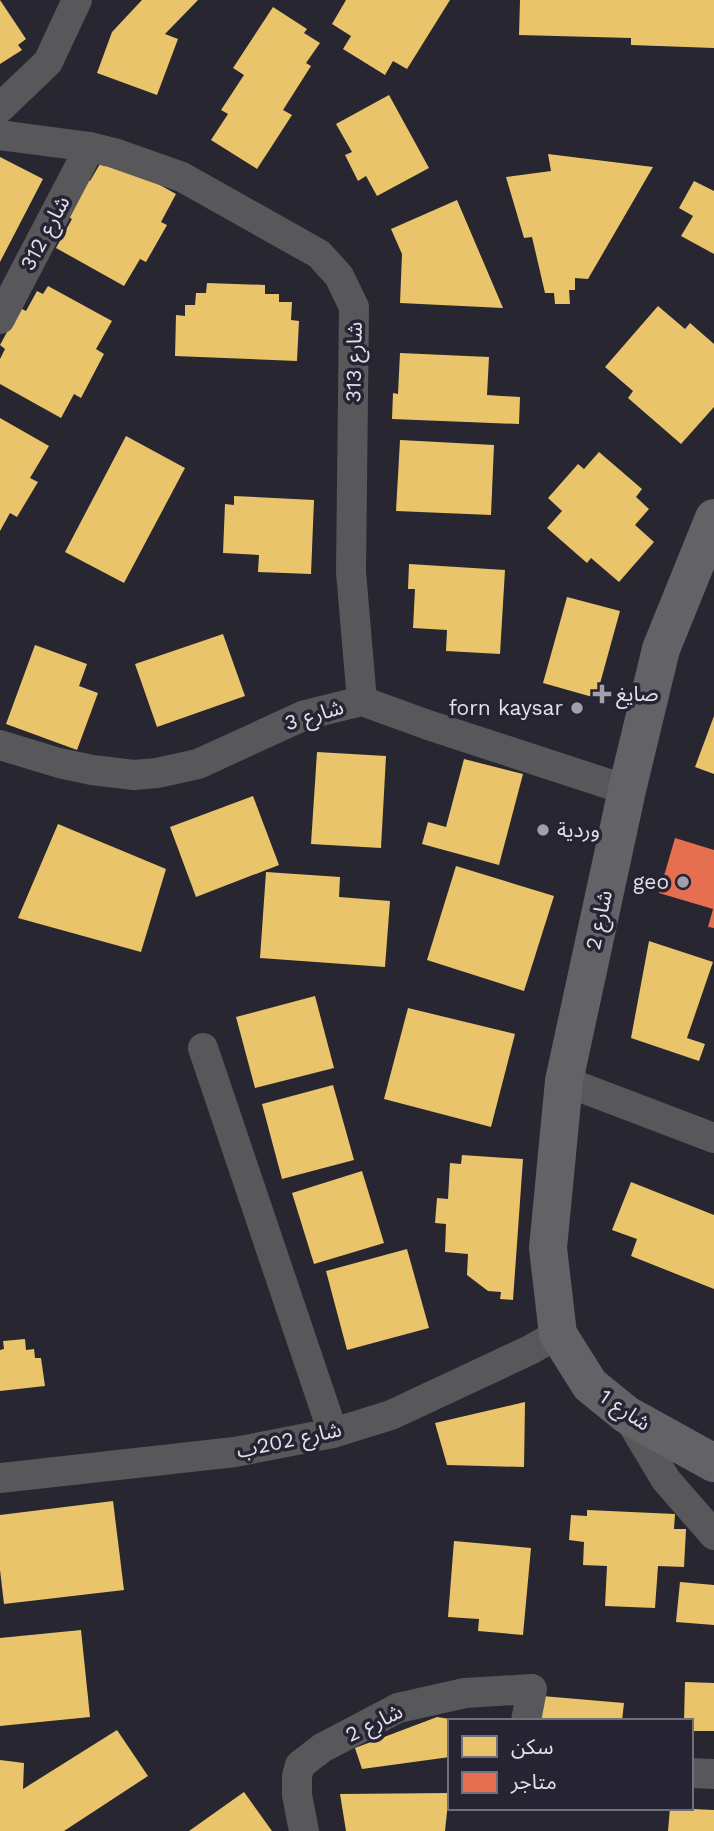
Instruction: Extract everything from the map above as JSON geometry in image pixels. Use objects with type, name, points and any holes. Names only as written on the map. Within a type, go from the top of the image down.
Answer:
[{"type":"street","points":[[0,108],[48,62],[74,1]]},
{"type":"street","name":"شارع 313","points":[[0,135],[90,147],[181,177],[320,254],[340,276],[354,307],[351,572],[362,701]]},
{"type":"street","name":"شارع 312","points":[[0,319],[90,147]]},
{"type":"street","name":"شارع 2","points":[[558,1334],[548,1248],[564,1081],[627,790],[661,649],[714,518]]},
{"type":"street","name":"شارع 3","points":[[0,745],[60,763],[92,769],[134,775],[158,774],[198,764],[305,715],[362,701],[627,790]]},
{"type":"street","points":[[203,1048],[333,1433]]},
{"type":"street","points":[[564,1081],[714,1138]]},
{"type":"street","name":"شارع 202ب","points":[[0,1478],[235,1452],[333,1433],[391,1415],[530,1350],[558,1334]]},
{"type":"street","name":"شارع 1","points":[[558,1334],[590,1385],[627,1415],[714,1463]]},
{"type":"street","points":[[627,1415],[666,1480],[714,1535]]},
{"type":"street","name":"شارع 2","points":[[304,1831],[297,1795],[300,1765],[323,1748],[398,1708],[465,1693],[532,1689],[526,1719]]},
{"type":"street","points":[[693,1773],[714,1774]]},
{"type":"building: سكن","points":[[0,0],[26,39],[18,45],[22,50],[0,64]]},
{"type":"building: سكن","points":[[142,0],[198,0],[165,34],[178,39],[157,95],[97,73],[112,32]]},
{"type":"building: سكن","points":[[346,0],[450,0],[407,69],[393,61],[385,75],[343,49],[351,36],[332,24]]},
{"type":"building: سكن","points":[[520,0],[714,0],[714,48],[631,45],[631,38],[519,35]]},
{"type":"building: سكن","points":[[273,7],[307,29],[304,33],[320,43],[306,63],[311,66],[283,110],[292,115],[257,169],[211,140],[228,114],[221,110],[244,75],[233,68]]},
{"type":"building: سكن","points":[[389,95],[429,168],[377,196],[366,176],[358,181],[345,155],[352,152],[336,124]]},
{"type":"building: سكن","points":[[548,154],[653,167],[588,279],[575,278],[575,290],[569,290],[570,304],[555,304],[554,293],[545,293],[532,237],[524,238],[506,177],[551,171]]},
{"type":"building: سكن","points":[[0,157],[43,179],[0,262]]},
{"type":"building: سكن","points":[[110,157],[176,194],[161,222],[167,225],[146,262],[140,259],[124,286],[56,248],[72,219],[65,215],[85,179],[90,181],[100,164],[104,166]]},
{"type":"building: سكن","points":[[694,181],[714,191],[714,254],[681,236],[693,216],[679,208]]},
{"type":"building: سكن","points":[[457,200],[503,308],[400,303],[402,254],[391,229]]},
{"type":"building: سكن","points":[[207,283],[265,285],[265,294],[279,294],[279,302],[292,302],[291,320],[299,321],[297,361],[175,356],[176,315],[185,316],[185,305],[195,305],[196,293],[206,293]]},
{"type":"building: سكن","points":[[48,286],[112,321],[96,349],[104,354],[81,398],[74,394],[61,418],[0,384],[0,359],[5,349],[0,345],[20,308],[26,311],[37,291],[43,294]]},
{"type":"building: سكن","points":[[658,306],[685,329],[690,323],[714,344],[714,407],[681,444],[628,398],[633,391],[605,367]]},
{"type":"building: سكن","points":[[400,353],[489,357],[487,395],[520,397],[519,424],[392,419],[393,393],[398,394]]},
{"type":"building: سكن","points":[[0,418],[49,446],[30,478],[38,482],[17,517],[10,513],[0,531]]},
{"type":"building: سكن","points":[[126,436],[185,468],[124,583],[65,552]]},
{"type":"building: سكن","points":[[400,440],[494,445],[491,515],[396,511]]},
{"type":"building: سكن","points":[[599,452],[642,489],[636,497],[649,509],[635,525],[654,542],[619,582],[591,558],[587,563],[547,528],[562,511],[548,498],[578,464],[584,469]]},
{"type":"building: سكن","points":[[234,496],[314,500],[311,574],[258,572],[259,555],[223,553],[225,504],[234,505]]},
{"type":"building: سكن","points":[[409,564],[505,570],[500,654],[446,651],[447,630],[413,628],[415,589],[408,589]]},
{"type":"building: سكن","points":[[567,597],[620,611],[596,698],[543,683]]},
{"type":"building: سكن","points":[[223,634],[245,696],[157,727],[135,664]]},
{"type":"building: سكن","points":[[35,645],[87,664],[79,686],[98,693],[77,750],[6,724]]},
{"type":"building: سكن","points":[[714,716],[714,774],[695,767]]},
{"type":"building: سكن","points":[[317,752],[386,756],[381,848],[311,844]]},
{"type":"building: سكن","points":[[464,759],[523,774],[499,865],[422,844],[428,822],[446,827]]},
{"type":"building: سكن","points":[[253,796],[279,865],[196,897],[170,827]]},
{"type":"building: سكن","points":[[58,824],[166,869],[141,952],[18,918]]},
{"type":"building: سكن","points":[[456,866],[554,896],[524,991],[427,960]]},
{"type":"building: سكن","points":[[266,872],[340,877],[339,897],[390,901],[385,967],[260,958]]},
{"type":"building: سكن","points":[[649,941],[713,962],[687,1038],[705,1044],[699,1061],[631,1038]]},
{"type":"building: سكن","points":[[315,996],[334,1068],[255,1088],[236,1017]]},
{"type":"building: سكن","points":[[408,1008],[515,1034],[491,1127],[384,1099]]},
{"type":"building: سكن","points":[[333,1085],[354,1160],[282,1179],[262,1104]]},
{"type":"building: سكن","points":[[462,1155],[523,1159],[513,1300],[500,1299],[501,1292],[488,1291],[467,1275],[468,1254],[445,1252],[446,1224],[435,1223],[437,1198],[448,1199],[450,1163],[461,1164]]},
{"type":"building: سكن","points":[[362,1171],[384,1243],[314,1264],[292,1193]]},
{"type":"building: سكن","points":[[631,1182],[714,1215],[714,1289],[631,1256],[637,1239],[612,1230]]},
{"type":"building: سكن","points":[[407,1249],[429,1328],[347,1350],[326,1271]]},
{"type":"building: سكن","points":[[25,1339],[26,1350],[34,1349],[35,1358],[41,1358],[45,1386],[0,1391],[0,1350],[4,1349],[3,1341]]},
{"type":"building: سكن","points":[[525,1402],[524,1467],[447,1465],[435,1423]]},
{"type":"building: سكن","points":[[113,1501],[124,1590],[4,1604],[0,1570],[0,1515]]},
{"type":"building: سكن","points":[[587,1510],[675,1514],[674,1529],[686,1529],[684,1567],[658,1566],[655,1608],[605,1606],[607,1566],[583,1565],[584,1542],[569,1540],[571,1515],[587,1516]]},
{"type":"building: سكن","points":[[454,1541],[531,1548],[523,1635],[478,1631],[479,1619],[448,1617]]},
{"type":"building: سكن","points":[[680,1582],[714,1585],[714,1625],[676,1622]]},
{"type":"building: سكن","points":[[81,1630],[90,1717],[0,1726],[0,1638]]},
{"type":"building: سكن","points":[[685,1682],[714,1683],[714,1731],[693,1731],[693,1719],[684,1719]]},
{"type":"building: سكن","points":[[542,1696],[624,1703],[622,1719],[540,1719]]},
{"type":"building: سكن","points":[[437,1717],[450,1719],[448,1757],[362,1769],[355,1748]]},
{"type":"building: سكن","points":[[117,1730],[148,1776],[64,1831],[0,1831],[0,1760],[24,1763],[23,1789]]},
{"type":"building: سكن","points":[[244,1792],[272,1831],[189,1831]]},
{"type":"building: سكن","points":[[448,1793],[445,1831],[346,1831],[340,1794]]},
{"type":"building: سكن","points":[[670,1810],[714,1810],[714,1831],[668,1831]]},
{"type":"building: متاجر","points":[[675,838],[714,850],[714,928],[708,927],[713,909],[659,893]]},
{"type":"place","name":"صايغ","points":[[602,694]]},
{"type":"place","name":"forn kaysar","points":[[577,708]]},
{"type":"place","name":"وردية","points":[[543,830]]},
{"type":"place","name":"geo","points":[[683,882]]}]
